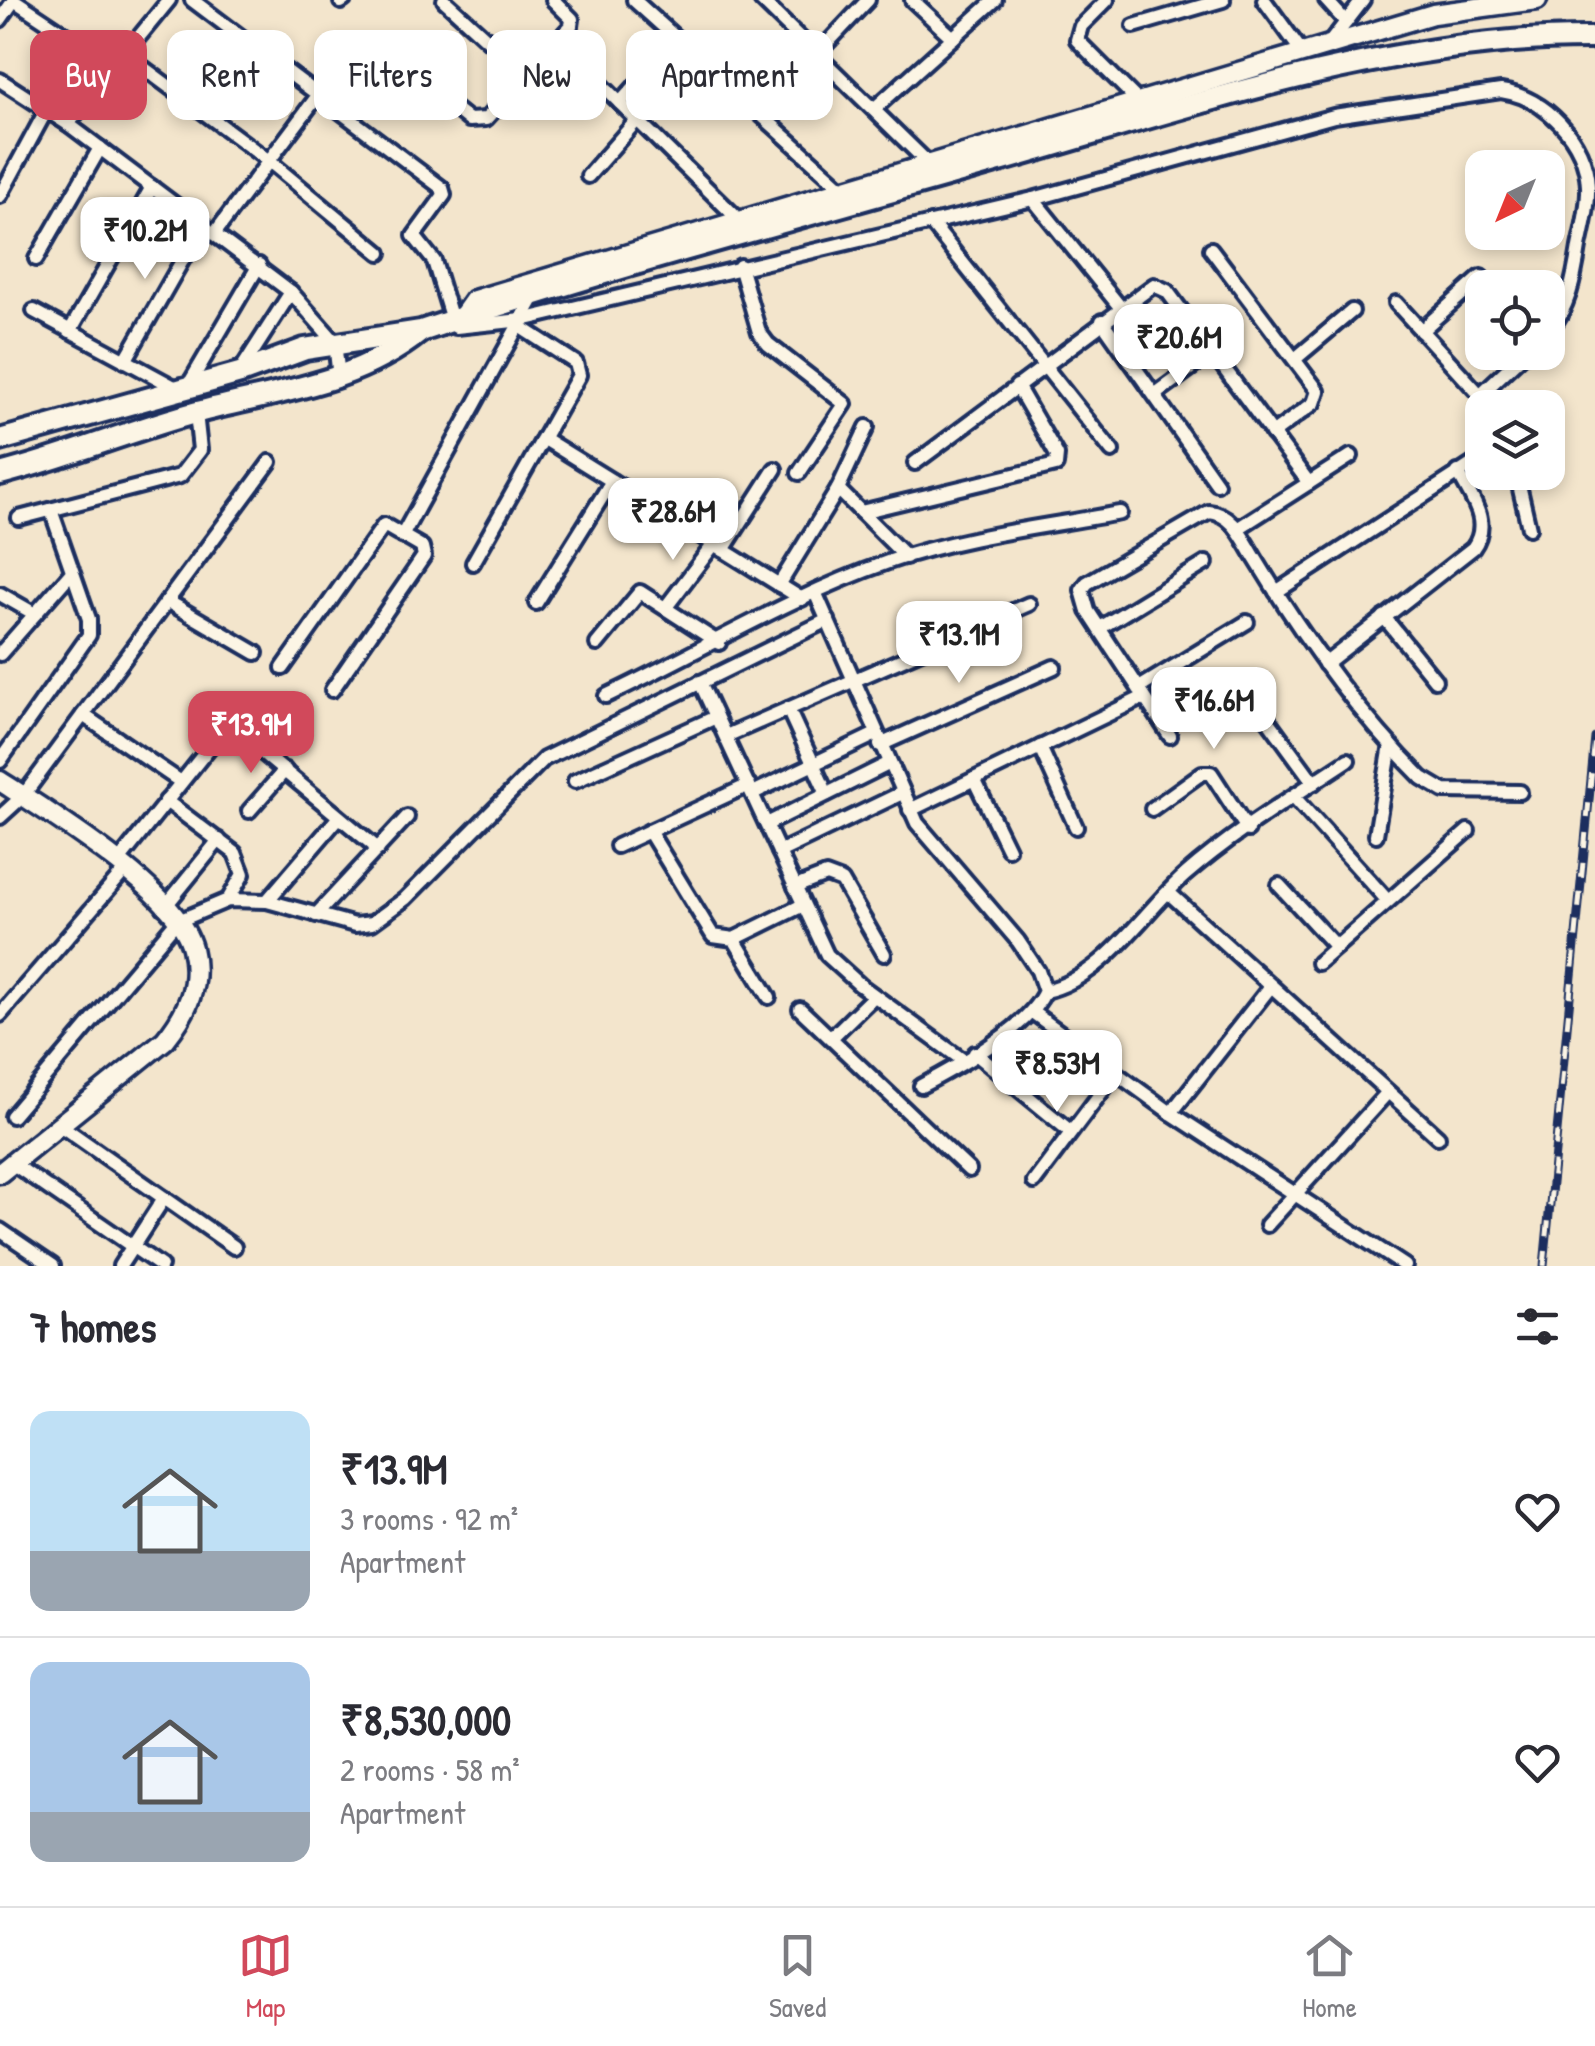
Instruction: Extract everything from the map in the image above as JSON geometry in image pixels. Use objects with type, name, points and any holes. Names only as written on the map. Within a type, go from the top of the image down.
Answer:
[{"type":"main road","points":[[0,440],[240,373],[335,342],[421,330],[1295,80],[1508,40],[1595,38]]},
{"type":"main road","points":[[0,474],[196,413],[340,378],[393,354],[421,330]]},
{"type":"street","points":[[0,20],[14,0],[59,30]]},
{"type":"street","points":[[145,30],[169,0]]},
{"type":"street","points":[[444,0],[487,39]]},
{"type":"street","points":[[554,0],[572,19],[564,30]]},
{"type":"street","points":[[634,0],[667,30]]},
{"type":"street","points":[[760,0],[792,30]]},
{"type":"street","points":[[833,37],[868,0]]},
{"type":"street","points":[[912,0],[954,38]]},
{"type":"street","points":[[874,109],[995,0]]},
{"type":"street","points":[[1107,0],[1082,26],[1077,40],[1137,100]]},
{"type":"street","points":[[1134,26],[1223,0]]},
{"type":"street","points":[[1264,0],[1302,52]]},
{"type":"street","points":[[1326,0],[1346,22]]},
{"type":"street","points":[[1329,44],[1363,0]]},
{"type":"street","points":[[352,120],[442,188],[444,194],[416,227],[414,236],[434,261],[457,319],[474,300],[927,162],[1433,14],[1537,0]]},
{"type":"street","points":[[198,2],[314,91]]},
{"type":"street","points":[[833,69],[927,162]]},
{"type":"street","points":[[147,70],[269,161],[380,253]]},
{"type":"street","points":[[0,80],[30,99]]},
{"type":"street","points":[[606,89],[626,109]]},
{"type":"street","points":[[421,330],[520,323],[740,266],[1033,199],[1334,116],[1501,90],[1520,93],[1547,111],[1582,156],[1588,181],[1572,292],[1565,304]]},
{"type":"street","points":[[620,103],[626,96]]},
{"type":"street","points":[[215,233],[314,99]]},
{"type":"street","points":[[0,196],[41,120]]},
{"type":"street","points":[[62,120],[292,292],[335,342],[340,378]]},
{"type":"street","points":[[68,124],[71,120]]},
{"type":"street","points":[[588,176],[638,120],[739,220]]},
{"type":"street","points":[[767,120],[842,188]]},
{"type":"street","points":[[36,259],[100,148]]},
{"type":"street","points":[[70,331],[152,187]]},
{"type":"street","points":[[1033,199],[1120,307]]},
{"type":"street","points":[[932,223],[1112,451]]},
{"type":"street","points":[[125,361],[203,224]]},
{"type":"street","points":[[1211,249],[1318,396],[1272,434]]},
{"type":"street","points":[[34,312],[183,388],[258,266]]},
{"type":"street","points":[[740,266],[759,332],[768,344],[845,404],[799,473]]},
{"type":"street","points":[[916,464],[1120,307],[1147,289],[1160,286],[1308,483]]},
{"type":"street","points":[[1421,331],[1465,291]]},
{"type":"street","points":[[240,373],[292,292]]},
{"type":"street","points":[[402,536],[535,295]]},
{"type":"street","points":[[1396,302],[1477,390]]},
{"type":"street","points":[[1294,359],[1352,310]]},
{"type":"street","points":[[1102,321],[1217,484]]},
{"type":"street","points":[[473,563],[579,370],[520,323]]},
{"type":"street","points":[[1156,393],[1212,353]]},
{"type":"street","points":[[1485,390],[1507,370]]},
{"type":"street","points":[[861,512],[1056,465],[1057,455],[1017,386]]},
{"type":"street","points":[[19,518],[186,472],[200,450],[196,413]]},
{"type":"street","points":[[779,584],[838,489],[867,428]]},
{"type":"street","points":[[543,438],[802,599]]},
{"type":"street","points":[[1237,529],[1351,456]]},
{"type":"street","points":[[0,817],[23,796],[270,462]]},
{"type":"street","points":[[1276,592],[1465,468]]},
{"type":"street","points":[[666,607],[718,547],[775,469]]},
{"type":"street","points":[[1324,664],[1473,548],[1483,534],[1482,521],[1458,472]]},
{"type":"street","points":[[536,603],[612,481]]},
{"type":"street","points":[[838,489],[906,557]]},
{"type":"street","points":[[1520,490],[1529,528]]},
{"type":"street","points":[[0,761],[89,634],[89,619],[51,510]]},
{"type":"street","points":[[1170,736],[1082,599],[1087,583],[1209,512],[1226,516],[1237,529],[1324,664],[1422,778],[1444,791],[1520,792]]},
{"type":"street","points":[[606,696],[815,592],[906,557],[1120,513]]},
{"type":"street","points":[[283,668],[380,526],[422,548],[424,556],[332,690]]},
{"type":"street","points":[[1100,628],[1206,563]]},
{"type":"street","points":[[0,654],[70,572]]},
{"type":"street","points":[[815,592],[888,764],[924,836],[1018,941],[1045,990]]},
{"type":"street","points":[[0,594],[35,614]]},
{"type":"street","points":[[597,644],[636,594],[646,594],[719,643]]},
{"type":"street","points":[[167,601],[256,653]]},
{"type":"street","points":[[726,736],[1029,604]]},
{"type":"street","points":[[1384,617],[1435,680]]},
{"type":"street","points":[[170,915],[228,900],[267,902],[355,925],[387,916],[544,759],[828,620]]},
{"type":"street","points":[[910,810],[1142,692],[1246,622]]},
{"type":"street","points":[[617,846],[1054,667]]},
{"type":"street","points":[[700,682],[828,955],[874,996],[970,1057],[1072,1132]]},
{"type":"street","points":[[1244,686],[1314,783]]},
{"type":"street","points":[[788,709],[828,794]]},
{"type":"street","points":[[83,714],[181,782]]},
{"type":"street","points":[[575,782],[716,717]]},
{"type":"street","points":[[0,1015],[122,866],[166,801],[228,724],[378,849]]},
{"type":"street","points":[[1376,835],[1392,745]]},
{"type":"street","points":[[1040,747],[1076,827]]},
{"type":"street","points":[[921,1086],[970,1057],[1032,1012],[1045,990],[1078,977],[1184,876],[1348,760]]},
{"type":"street","points":[[767,824],[888,764]]},
{"type":"street","points":[[250,811],[285,770]]},
{"type":"street","points":[[1152,808],[1202,773],[1211,774],[1248,830]]},
{"type":"street","points":[[974,779],[1008,849]]},
{"type":"street","points":[[0,781],[122,866],[192,944],[195,980],[184,1016],[165,1040],[6,1168],[161,1266]]},
{"type":"street","points":[[779,852],[902,793]]},
{"type":"street","points":[[1294,797],[1388,901]]},
{"type":"street","points":[[166,801],[219,840],[242,864],[242,874],[228,900]]},
{"type":"street","points":[[267,902],[340,817]]},
{"type":"street","points":[[316,915],[408,817]]},
{"type":"street","points":[[649,831],[713,936],[734,939],[802,905]]},
{"type":"street","points":[[1318,963],[1468,831]]},
{"type":"street","points":[[12,1116],[170,915],[219,840]]},
{"type":"street","points":[[795,887],[826,875],[842,882],[884,954]]},
{"type":"street","points":[[1279,885],[1336,947]]},
{"type":"street","points":[[1168,894],[1438,1137]]},
{"type":"street","points":[[734,939],[770,997]]},
{"type":"street","points":[[1171,1113],[1271,986]]},
{"type":"street","points":[[831,1038],[874,996]]},
{"type":"street","points":[[800,1009],[969,1170]]},
{"type":"street","points":[[1032,1012],[1171,1113],[1405,1266]]},
{"type":"street","points":[[1034,1182],[1115,1074]]},
{"type":"street","points":[[1268,1226],[1388,1092]]},
{"type":"street","points":[[60,1125],[234,1247]]},
{"type":"street","points":[[120,1266],[164,1198]]},
{"type":"street","points":[[0,1230],[53,1266]]},
{"type":"railway","points":[[1544,1266],[1595,738]]}]
